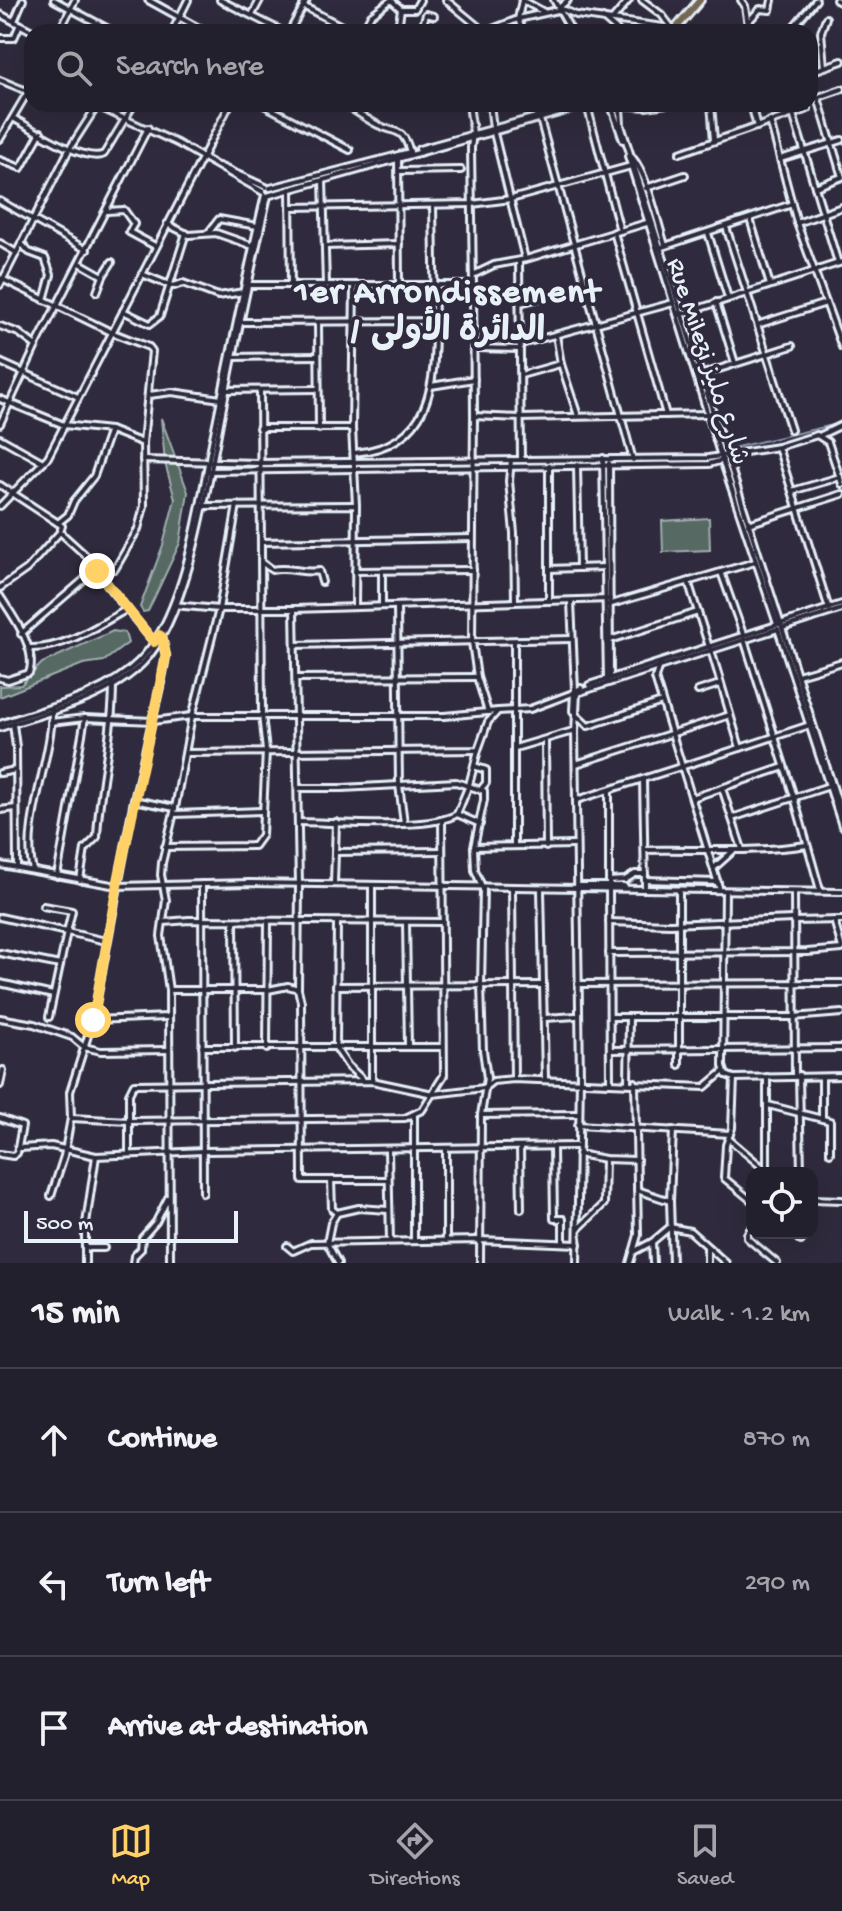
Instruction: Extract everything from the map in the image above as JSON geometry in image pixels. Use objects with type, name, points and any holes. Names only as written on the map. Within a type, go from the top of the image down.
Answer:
[{"type":"main road","points":[[680,24],[698,1]]},
{"type":"street","points":[[0,38],[14,38],[23,0]]},
{"type":"street","points":[[54,0],[99,24]]},
{"type":"street","points":[[63,24],[75,0]]},
{"type":"street","points":[[148,0],[193,24]]},
{"type":"street","points":[[176,24],[188,0]]},
{"type":"street","points":[[220,0],[270,24]]},
{"type":"street","points":[[252,15],[260,0]]},
{"type":"street","points":[[291,24],[307,0]]},
{"type":"street","points":[[366,24],[371,15],[391,0],[401,9],[415,9],[420,0]]},
{"type":"street","points":[[446,0],[475,24]]},
{"type":"street","points":[[520,24],[522,0],[546,14]]},
{"type":"street","points":[[555,0],[568,24]]},
{"type":"street","points":[[505,24],[560,9],[568,0]]},
{"type":"street","points":[[613,19],[629,0]]},
{"type":"street","points":[[642,0],[670,24]]},
{"type":"street","points":[[741,0],[748,22]]},
{"type":"street","points":[[748,22],[760,9],[770,10],[772,0]]},
{"type":"street","points":[[796,24],[816,0]]},
{"type":"street","points":[[836,0],[842,3]]},
{"type":"street","points":[[303,6],[338,24]]},
{"type":"street","points":[[399,24],[401,9]]},
{"type":"street","points":[[560,9],[576,15],[641,24]]},
{"type":"street","points":[[0,14],[24,26]]},
{"type":"street","points":[[423,24],[426,14],[434,16]]},
{"type":"street","points":[[603,18],[610,24]]},
{"type":"street","points":[[824,67],[821,32],[826,18]]},
{"type":"street","points":[[818,69],[842,61]]},
{"type":"street","points":[[0,80],[24,90]]},
{"type":"street","points":[[815,187],[842,177],[818,98],[842,89]]},
{"type":"street","points":[[0,139],[2,128],[13,118],[24,100]]},
{"type":"street","points":[[21,634],[97,571],[112,571],[118,566],[138,529],[145,496],[143,443],[151,348],[1,280],[70,148],[93,112]]},
{"type":"street","points":[[113,112],[268,192],[398,158],[551,112]]},
{"type":"street","points":[[13,118],[84,155],[99,157],[129,112]]},
{"type":"street","points":[[0,506],[44,462],[226,112]]},
{"type":"street","points":[[277,112],[327,135],[350,150]]},
{"type":"street","points":[[356,112],[379,126],[400,131],[410,152]]},
{"type":"street","points":[[470,112],[473,136],[475,348],[472,642],[477,677],[488,712]]},
{"type":"street","points":[[491,112],[526,259]]},
{"type":"street","points":[[493,130],[562,112]]},
{"type":"street","points":[[589,112],[637,313],[666,415]]},
{"type":"street","name":"Rue Milezi شارع مليز","points":[[611,112],[632,165],[708,414],[748,524],[780,626]]},
{"type":"street","name":"Rue Milezi شارع مليز","points":[[621,112],[621,125],[632,165]]},
{"type":"street","points":[[712,112],[714,140]]},
{"type":"street","points":[[753,112],[757,127]]},
{"type":"street","points":[[680,153],[799,112]]},
{"type":"street","points":[[679,315],[840,262],[822,214],[793,114]]},
{"type":"street","points":[[540,119],[635,464]]},
{"type":"street","points":[[770,121],[797,223],[842,347]]},
{"type":"street","points":[[0,424],[36,346],[148,128]]},
{"type":"street","points":[[0,160],[21,168],[41,132]]},
{"type":"street","points":[[268,192],[473,136]]},
{"type":"street","points":[[780,159],[842,140]]},
{"type":"street","points":[[630,155],[637,163],[665,246]]},
{"type":"street","points":[[398,158],[399,284]]},
{"type":"street","points":[[291,207],[472,204],[511,199],[632,165]]},
{"type":"street","points":[[398,171],[461,170]]},
{"type":"street","points":[[646,188],[685,175]]},
{"type":"street","points":[[323,177],[326,285]]},
{"type":"street","points":[[290,188],[291,287]]},
{"type":"street","points":[[173,606],[210,463],[257,226],[268,192]]},
{"type":"street","points":[[210,463],[221,399],[241,322],[268,192]]},
{"type":"street","points":[[0,201],[87,250]]},
{"type":"street","points":[[659,248],[792,204]]},
{"type":"street","points":[[355,453],[385,448],[403,437],[422,413],[431,386],[435,321],[433,205]]},
{"type":"street","points":[[797,223],[842,207]]},
{"type":"street","points":[[107,211],[124,210],[134,224],[129,232],[155,246]]},
{"type":"street","points":[[209,232],[219,219],[257,226]]},
{"type":"street","points":[[750,219],[770,285]]},
{"type":"street","points":[[473,275],[494,265],[519,261],[650,222]]},
{"type":"street","name":"Rue Milezi شارع مليز","points":[[650,222],[673,303],[700,375],[755,562],[780,626]]},
{"type":"street","points":[[167,224],[186,233],[209,232],[253,246]]},
{"type":"street","points":[[726,227],[791,430]]},
{"type":"street","points":[[122,310],[150,324],[160,316],[186,233]]},
{"type":"street","points":[[708,233],[728,298]]},
{"type":"street","points":[[21,242],[29,252],[45,258],[51,275],[44,300]]},
{"type":"street","points":[[0,243],[15,252]]},
{"type":"street","points":[[325,246],[399,244]]},
{"type":"street","points":[[519,261],[521,459]]},
{"type":"street","points":[[97,292],[112,262]]},
{"type":"street","points":[[80,263],[103,276]]},
{"type":"street","points":[[142,274],[171,285],[183,283],[218,296],[244,292]]},
{"type":"street","points":[[249,285],[473,285]]},
{"type":"street","points":[[354,285],[352,428],[356,465],[355,607]]},
{"type":"street","points":[[520,303],[586,286]]},
{"type":"street","points":[[716,302],[735,363]]},
{"type":"street","points":[[475,348],[520,346],[673,303]]},
{"type":"street","points":[[759,325],[826,303]]},
{"type":"street","points":[[241,322],[435,321]]},
{"type":"street","points":[[318,322],[319,429]]},
{"type":"street","points":[[0,326],[19,333],[36,346]]},
{"type":"street","points":[[556,335],[561,364],[578,416]]},
{"type":"street","points":[[700,375],[792,346]]},
{"type":"street","points":[[233,357],[318,356]]},
{"type":"street","points":[[0,362],[78,397]]},
{"type":"street","points":[[521,375],[561,364]]},
{"type":"street","points":[[431,386],[474,379]]},
{"type":"street","points":[[224,390],[318,389]]},
{"type":"street","points":[[165,847],[254,846],[262,835],[266,751],[262,715],[260,390]]},
{"type":"street","points":[[149,395],[172,392],[221,399]]},
{"type":"street","points":[[0,399],[64,425],[110,430],[143,443]]},
{"type":"street","points":[[474,416],[708,414]]},
{"type":"street","points":[[143,460],[259,466],[708,458],[778,447],[821,435],[842,425]]},
{"type":"street","points":[[259,428],[352,428]]},
{"type":"street","points":[[58,523],[68,515],[74,501],[94,476],[110,430]]},
{"type":"street","points":[[821,435],[828,442],[842,484]]},
{"type":"street","points":[[0,438],[44,462]]},
{"type":"street","points":[[778,447],[829,609]]},
{"type":"street","points":[[511,463],[521,459],[577,465],[709,464],[724,457]]},
{"type":"street","points":[[606,458],[605,567],[610,640],[609,680]]},
{"type":"street","points":[[549,462],[549,602]]},
{"type":"street","points":[[511,463],[515,602]]},
{"type":"street","points":[[577,465],[579,568]]},
{"type":"street","points":[[606,465],[609,680]]},
{"type":"street","points":[[208,471],[259,466]]},
{"type":"street","points":[[0,726],[13,724],[113,685],[141,665],[160,636],[190,560],[208,471]]},
{"type":"street","points":[[792,491],[840,477]]},
{"type":"street","points":[[0,485],[62,526],[27,569],[0,588]]},
{"type":"street","points":[[748,524],[842,494]]},
{"type":"street","points":[[170,1263],[169,990],[161,936],[166,900],[162,863],[192,716],[219,609],[237,505]]},
{"type":"street","points":[[203,506],[356,505]]},
{"type":"street","points":[[60,532],[88,557],[154,642]]},
{"type":"street","points":[[261,542],[472,538]]},
{"type":"street","points":[[261,562],[272,570],[319,571],[322,582]]},
{"type":"street","points":[[173,606],[294,609],[608,602],[755,562]]},
{"type":"street","points":[[549,569],[605,567]]},
{"type":"street","points":[[355,571],[473,570]]},
{"type":"street","points":[[382,571],[382,606]]},
{"type":"street","points":[[721,572],[794,797],[820,890]]},
{"type":"street","points":[[687,580],[740,748]]},
{"type":"street","points":[[0,596],[28,648],[32,664],[29,673],[8,680],[0,678]]},
{"type":"street","points":[[571,602],[579,1081],[577,1263]]},
{"type":"street","points":[[397,606],[399,785],[404,823]]},
{"type":"street","points":[[780,626],[842,607]]},
{"type":"street","points":[[579,1081],[575,888],[577,693],[609,680],[842,607]]},
{"type":"street","points":[[28,648],[45,649],[92,629],[127,609]]},
{"type":"street","points":[[294,609],[302,1180],[388,1180]]},
{"type":"street","points":[[610,640],[698,612]]},
{"type":"street","points":[[780,626],[842,815]]},
{"type":"street","points":[[780,626],[842,826]]},
{"type":"street","points":[[0,726],[52,709],[120,676],[139,661],[160,636]]},
{"type":"street","points":[[51,1196],[71,1118],[70,1092],[93,1020],[134,800],[166,661],[160,636]]},
{"type":"street","points":[[295,645],[572,639]]},
{"type":"street","points":[[514,640],[514,846]]},
{"type":"street","points":[[51,722],[85,718],[153,721],[192,716],[444,716],[534,708],[710,648]]},
{"type":"street","points":[[798,676],[842,662]]},
{"type":"street","points":[[659,665],[654,677],[718,885]]},
{"type":"street","points":[[296,678],[477,677]]},
{"type":"street","points":[[698,691],[720,684]]},
{"type":"street","points":[[80,881],[85,849],[97,837],[99,798],[113,718],[113,685]]},
{"type":"street","points":[[575,714],[588,726],[662,702]]},
{"type":"street","points":[[33,871],[33,826],[52,709]]},
{"type":"street","points":[[457,814],[488,722],[498,711]]},
{"type":"street","points":[[576,764],[730,715]]},
{"type":"street","points":[[57,876],[85,718]]},
{"type":"street","points":[[13,724],[17,867]]},
{"type":"street","points":[[576,800],[810,725]]},
{"type":"street","points":[[515,748],[573,731]]},
{"type":"street","points":[[545,741],[546,847]]},
{"type":"street","points":[[186,753],[478,750]]},
{"type":"street","points":[[474,766],[486,770],[486,783],[481,789]]},
{"type":"street","points":[[691,799],[784,767]]},
{"type":"street","points":[[0,773],[16,770]]},
{"type":"street","points":[[643,780],[645,880]]},
{"type":"street","points":[[298,788],[456,782],[481,789]]},
{"type":"street","points":[[732,818],[829,786]]},
{"type":"street","points":[[722,788],[742,849]]},
{"type":"street","points":[[480,1263],[481,1115],[487,1078],[481,985],[483,889],[475,870],[474,847],[484,800],[481,789]]},
{"type":"street","points":[[609,791],[610,1082]]},
{"type":"street","points":[[134,800],[175,811],[263,811]]},
{"type":"street","points":[[0,810],[16,808]]},
{"type":"street","points":[[298,822],[404,823],[442,820],[457,814],[480,824]]},
{"type":"street","points":[[414,1241],[414,1116],[444,1075],[442,820]]},
{"type":"street","points":[[334,884],[336,822]]},
{"type":"street","points":[[474,847],[574,845]]},
{"type":"street","points":[[645,850],[708,848],[733,851],[807,845]]},
{"type":"street","points":[[335,852],[442,851]]},
{"type":"street","points":[[714,868],[733,851]]},
{"type":"street","points":[[1,865],[117,886],[163,883],[334,884],[541,889],[645,880],[794,891],[842,891]]},
{"type":"street","points":[[609,885],[635,874],[645,880]]},
{"type":"street","points":[[202,884],[203,1193]]},
{"type":"street","points":[[372,885],[372,1081]]},
{"type":"street","points":[[609,885],[679,890],[842,891]]},
{"type":"street","points":[[512,888],[514,1079]]},
{"type":"street","points":[[541,889],[545,1079]]},
{"type":"street","points":[[679,890],[679,1065]]},
{"type":"street","points":[[724,1071],[726,890]]},
{"type":"street","points":[[794,891],[793,1017],[801,1167]]},
{"type":"street","points":[[43,906],[72,911],[49,1017]]},
{"type":"street","points":[[0,917],[106,941]]},
{"type":"street","points":[[609,953],[842,949],[834,920]]},
{"type":"street","points":[[609,922],[680,924],[842,920]]},
{"type":"street","points":[[234,921],[235,1048]]},
{"type":"street","points":[[267,1049],[268,921]]},
{"type":"street","points":[[164,922],[442,922]]},
{"type":"street","points":[[337,922],[336,1048],[348,1066],[365,1081]]},
{"type":"street","points":[[406,922],[408,1047]]},
{"type":"street","points":[[0,953],[60,965]]},
{"type":"street","points":[[0,983],[53,995]]},
{"type":"street","points":[[578,984],[842,983]]},
{"type":"street","points":[[336,986],[543,985]]},
{"type":"street","points":[[169,990],[268,990],[288,986],[298,989]]},
{"type":"street","points":[[610,1017],[793,1017],[842,1013]]},
{"type":"street","points":[[545,1018],[576,1016]]},
{"type":"street","points":[[93,1020],[168,1017]]},
{"type":"street","points":[[628,1082],[629,1017]]},
{"type":"street","points":[[0,1018],[34,1024],[72,1037],[84,1047],[101,1051],[168,1050]]},
{"type":"street","points":[[202,1047],[443,1047]]},
{"type":"street","points":[[611,1050],[842,1048]]},
{"type":"street","points":[[0,1085],[3,1070]]},
{"type":"street","points":[[724,1071],[734,1078],[842,1076]]},
{"type":"street","points":[[129,1154],[131,1086],[372,1081],[433,1094],[484,1088],[493,1081],[514,1079],[705,1087],[724,1071]]},
{"type":"street","points":[[822,1076],[822,1119]]},
{"type":"street","points":[[767,1077],[768,1167]]},
{"type":"street","points":[[734,1078],[725,1180],[746,1196]]},
{"type":"street","points":[[630,1263],[638,1235],[635,1082]]},
{"type":"street","points":[[768,1105],[830,1121],[830,1153]]},
{"type":"street","points":[[481,1115],[578,1114]]},
{"type":"street","points":[[71,1118],[129,1121],[414,1116]]},
{"type":"street","points":[[0,1118],[22,1126],[20,1148],[13,1156],[0,1154]]},
{"type":"street","points":[[578,1125],[637,1127],[730,1137],[763,1167]]},
{"type":"street","points":[[672,1263],[670,1201],[673,1130]]},
{"type":"street","points":[[20,1148],[51,1146],[96,1156],[203,1151],[578,1146]]},
{"type":"street","points":[[520,1147],[521,1209]]},
{"type":"street","points":[[553,1147],[554,1219],[563,1219],[563,1243]]},
{"type":"street","points":[[446,1149],[446,1241]]},
{"type":"street","points":[[388,1150],[390,1241]]},
{"type":"street","points":[[578,1154],[637,1160]]},
{"type":"street","points":[[85,1263],[96,1156]]},
{"type":"street","points":[[578,1229],[604,1204],[605,1159]]},
{"type":"street","points":[[331,1180],[332,1209],[337,1213]]},
{"type":"street","points":[[637,1190],[670,1201]]},
{"type":"street","points":[[133,1263],[134,1256],[140,1252],[142,1238],[156,1222],[169,1196]]},
{"type":"street","points":[[818,1199],[842,1200]]},
{"type":"street","points":[[338,1263],[327,1243],[331,1223],[337,1213],[359,1208],[388,1210]]},
{"type":"street","points":[[631,1253],[652,1242],[670,1227]]},
{"type":"street","points":[[670,1227],[690,1231],[726,1263]]},
{"type":"street","points":[[748,1239],[777,1263]]},
{"type":"street","points":[[287,1246],[293,1251],[311,1243],[390,1241],[479,1240],[578,1244]]},
{"type":"street","points":[[652,1242],[653,1263]]},
{"type":"street","points":[[85,1248],[104,1248]]},
{"type":"street","points":[[707,1248],[707,1263]]},
{"type":"green space","points":[[161,418],[188,492],[180,543],[148,611],[143,612],[140,607],[163,545],[175,499],[165,463]]},
{"type":"green space","points":[[709,518],[710,550],[663,552],[662,521]]},
{"type":"green space","points":[[113,631],[125,633],[128,643],[104,661],[83,664],[0,697],[0,686],[21,685],[42,663]]},
{"type":"waterway","points":[[728,449],[842,423]]},
{"type":"waterway","points":[[636,462],[707,460]]},
{"type":"waterway","points":[[551,463],[602,462]]},
{"type":"waterway","points":[[611,462],[632,462]]},
{"type":"waterway","points":[[478,464],[509,463]]},
{"type":"waterway","points":[[515,463],[546,463]]},
{"type":"waterway","points":[[174,464],[205,464]]},
{"type":"waterway","points":[[217,464],[257,465]]},
{"type":"waterway","points":[[358,465],[471,464]]},
{"type":"waterway","points":[[263,465],[351,465]]},
{"type":"district","name":"1er Arrondissement / الدائرة الأولى","points":[[448,308]]},
{"type":"route","points":[[93,1020],[134,800],[166,661],[162,637],[159,635],[154,642],[97,571]]}]
